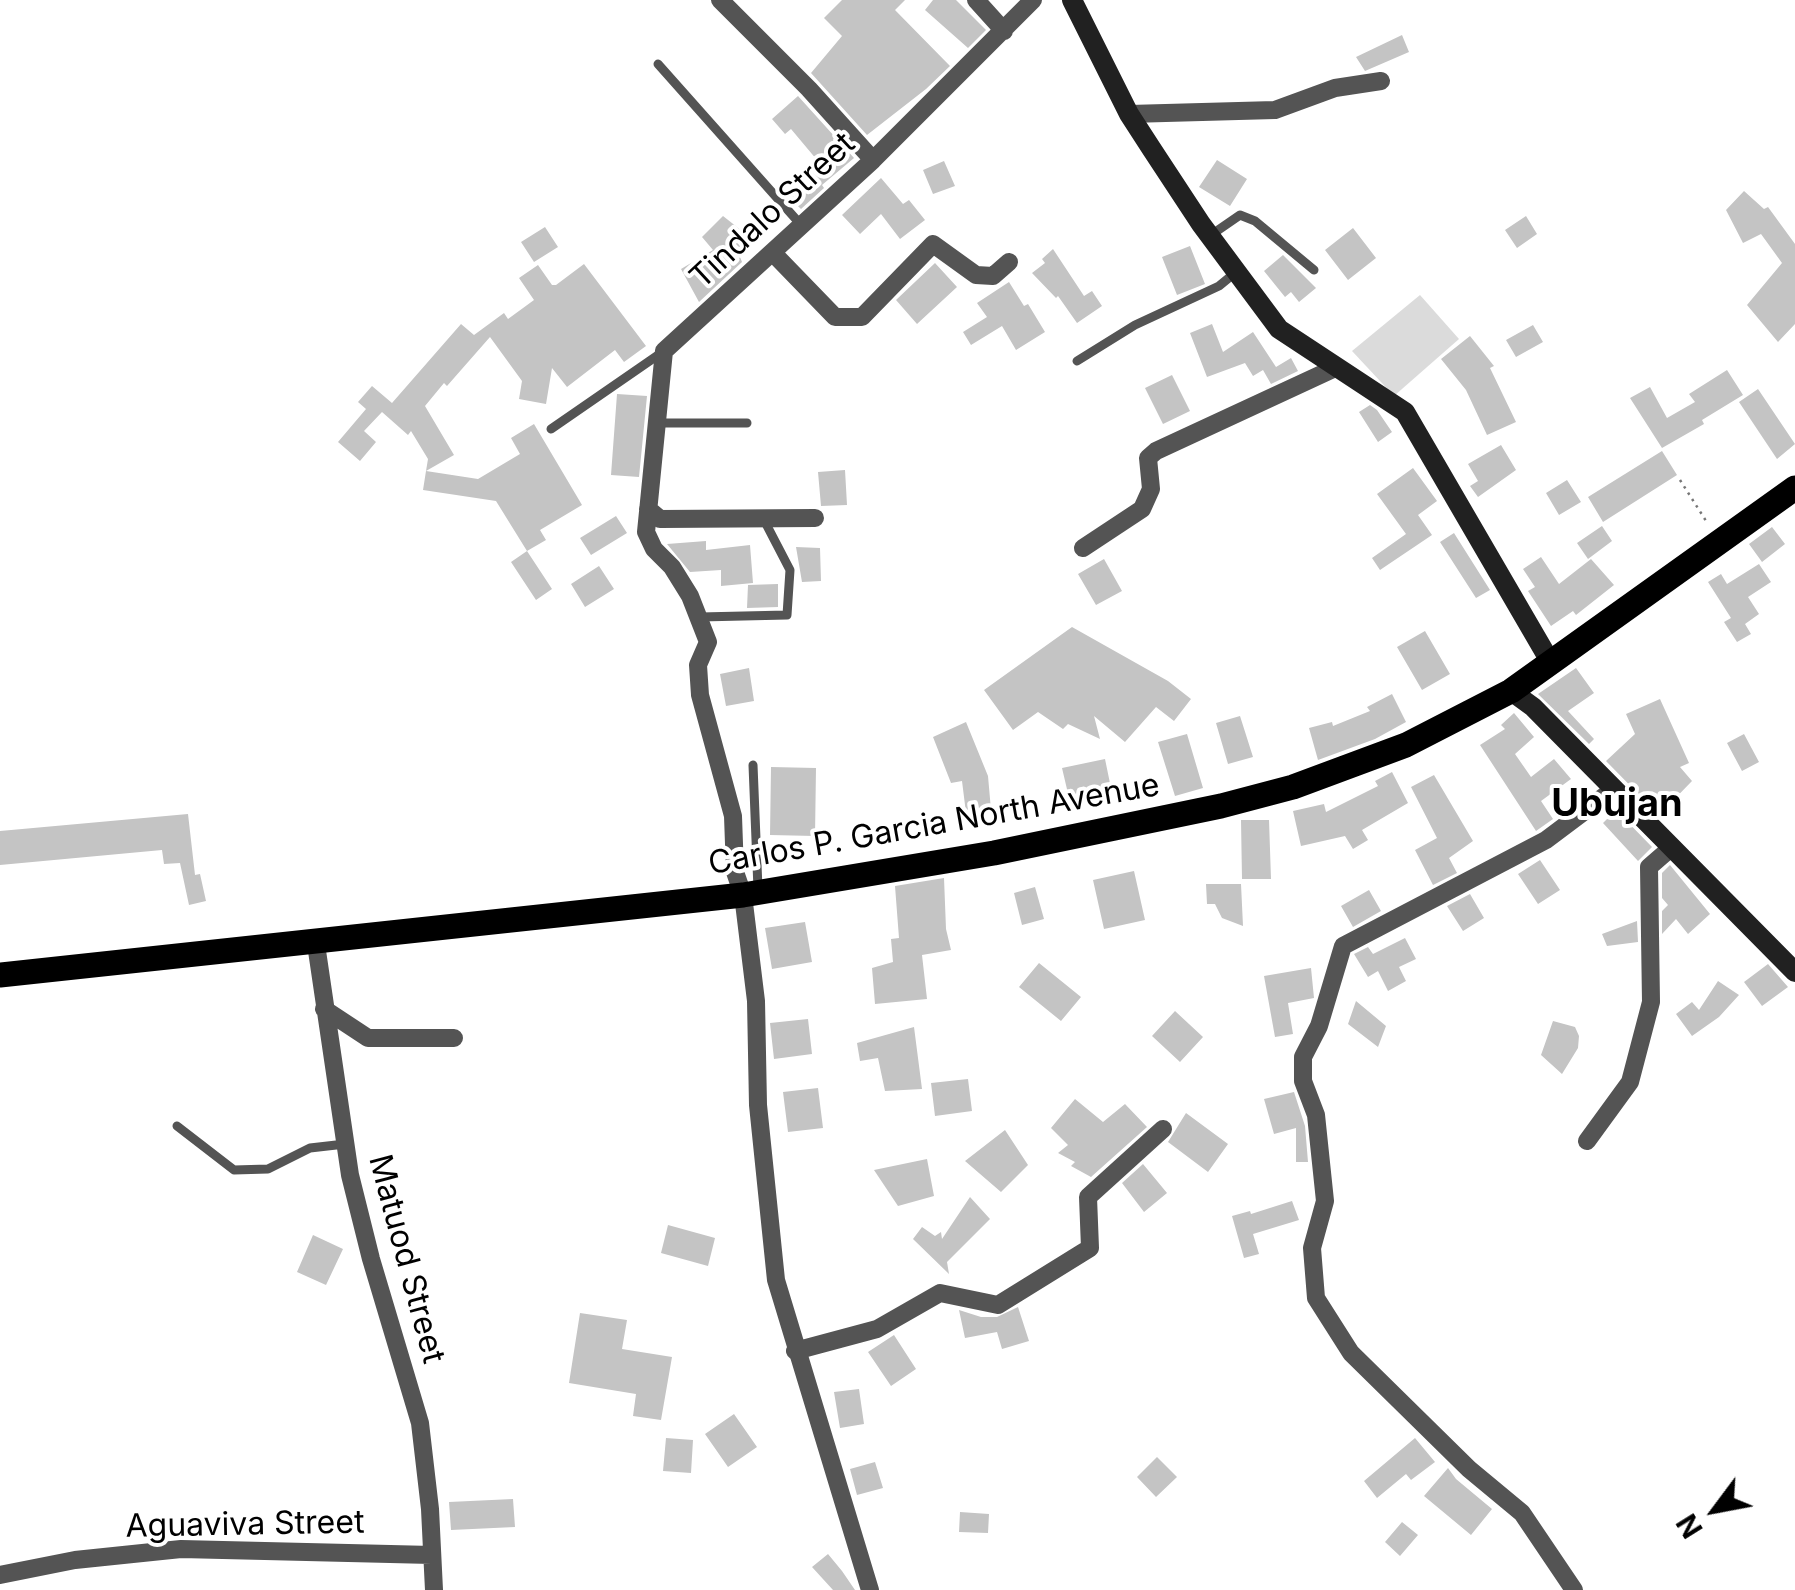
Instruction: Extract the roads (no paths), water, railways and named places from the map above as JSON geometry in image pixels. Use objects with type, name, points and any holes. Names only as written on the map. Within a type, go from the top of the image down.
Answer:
[{"type":"main road","name":"Carlos P. Garcia North Avenue","points":[[0,975],[316,944],[751,894],[1010,850],[1222,806],[1293,787],[1406,745],[1511,691],[1795,488]]},
{"type":"street","points":[[720,0],[873,160]]},
{"type":"street","points":[[976,0],[1004,31]]},
{"type":"street","name":"Tindalo Street","points":[[664,351],[873,160],[1033,0]]},
{"type":"street","points":[[1072,0],[1129,114],[1279,329],[1405,412],[1551,663]]},
{"type":"street","points":[[1129,114],[1275,110],[1334,88],[1381,82]]},
{"type":"street","points":[[773,253],[835,317],[862,317],[933,244],[976,275],[992,276],[1009,262]]},
{"type":"street","points":[[664,351],[646,532],[654,548],[672,567],[700,617],[708,642],[698,665],[700,695],[733,816],[735,872],[751,894],[758,1105],[776,1280],[794,1351],[826,1441],[870,1590]]},
{"type":"street","points":[[1084,548],[1142,510],[1151,489],[1148,458],[1156,452],[1334,368]]},
{"type":"street","points":[[648,509],[660,519],[815,518]]},
{"type":"street","points":[[1511,691],[1533,707],[1795,972]]},
{"type":"street","points":[[1574,1590],[1522,1513],[1469,1469],[1351,1353],[1316,1298],[1312,1248],[1325,1202],[1316,1115],[1303,1081],[1304,1057],[1343,946],[1546,840],[1614,789]]},
{"type":"street","points":[[1586,1141],[1630,1082],[1651,1002],[1649,867],[1672,847]]},
{"type":"street","name":"Matuod Street","points":[[316,944],[345,1144],[371,1259],[420,1424],[434,1590]]},
{"type":"street","points":[[324,1010],[368,1038],[454,1038]]},
{"type":"street","points":[[794,1351],[878,1329],[940,1292],[998,1305],[1090,1248],[1088,1197],[1163,1129]]},
{"type":"street","name":"Aguaviva Street","points":[[0,1574],[75,1560],[181,1549],[432,1555]]},
{"type":"lane","points":[[658,64],[802,226]]},
{"type":"lane","points":[[1210,235],[1240,216],[1255,221],[1314,270]]},
{"type":"lane","points":[[1078,361],[1135,324],[1219,286],[1237,272]]},
{"type":"lane","points":[[551,428],[664,351]]},
{"type":"lane","points":[[656,423],[747,423]]},
{"type":"lane","points":[[700,617],[787,615],[790,570],[764,520]]},
{"type":"lane","points":[[751,894],[753,765]]},
{"type":"lane","points":[[176,1126],[234,1170],[268,1169],[310,1148],[345,1144]]},
{"type":"district","name":"Ubujan","points":[[1617,805]]}]
